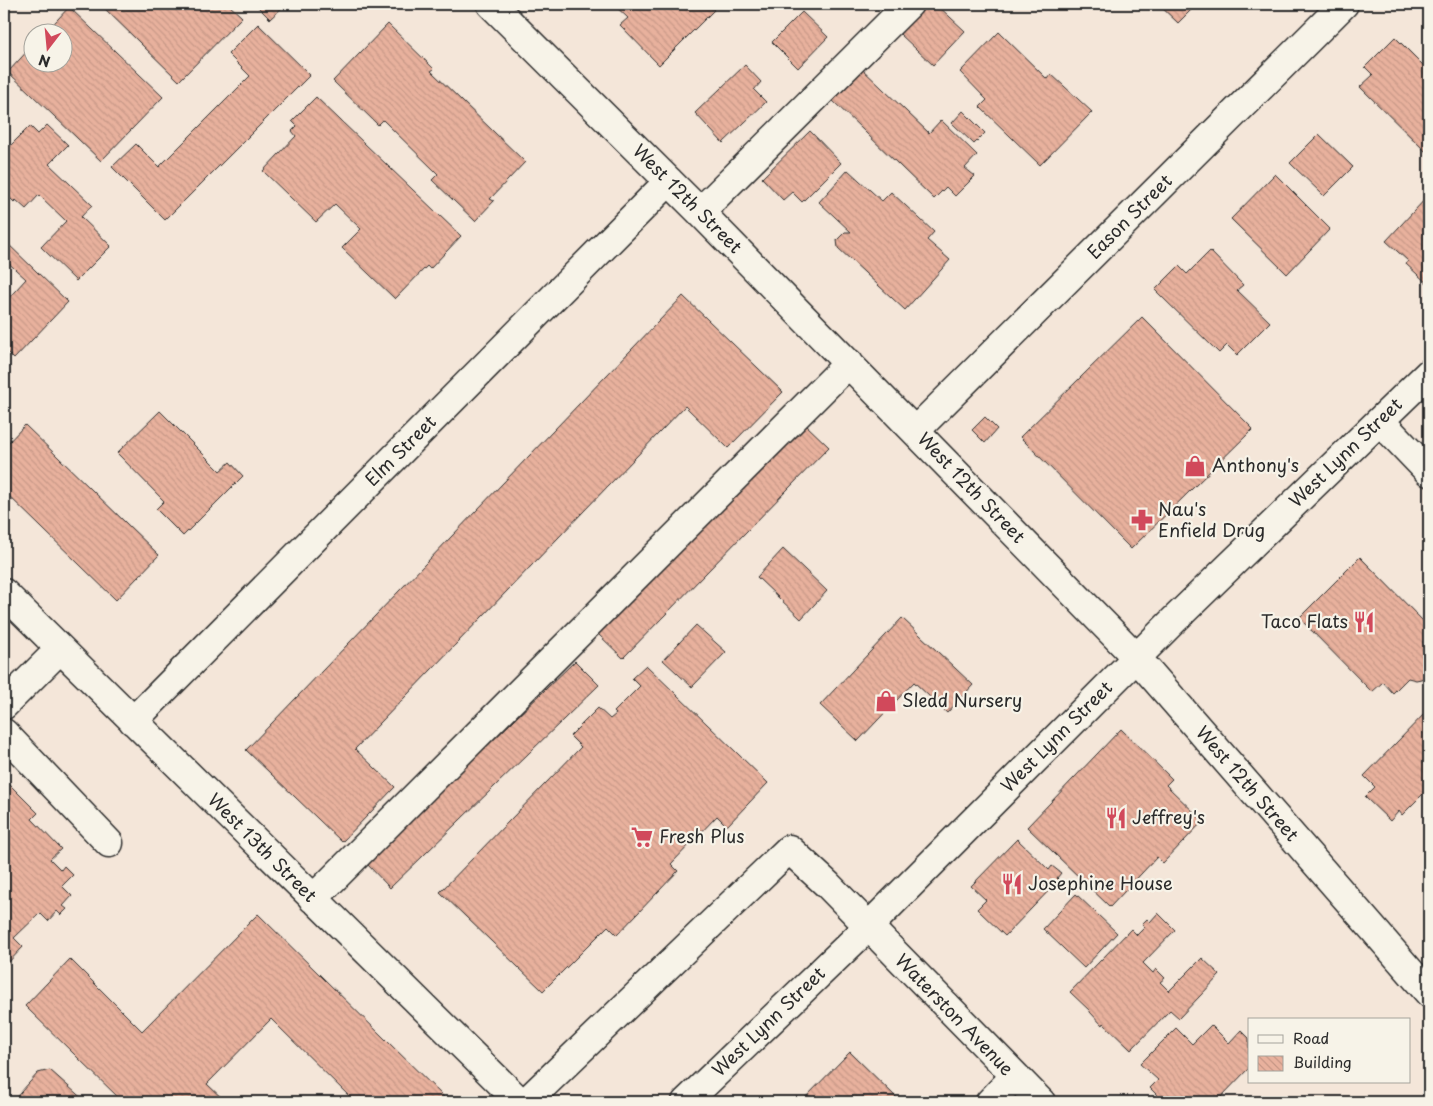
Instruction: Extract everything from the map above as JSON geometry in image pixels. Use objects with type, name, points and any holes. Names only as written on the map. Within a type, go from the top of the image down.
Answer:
[{"type":"street","name":"West 12th Street","points":[[490,4],[700,212],[1136,657],[1429,993]]},
{"type":"street","points":[[700,212],[909,4]]},
{"type":"street","name":"Eason Street","points":[[916,431],[1344,4]]},
{"type":"street","name":"Elm Street","points":[[133,721],[669,181]]},
{"type":"street","points":[[313,899],[849,364]]},
{"type":"street","name":"West Lynn Street","points":[[686,1102],[868,927],[1136,657],[1429,373]]},
{"type":"street","points":[[1380,421],[1429,472]]},
{"type":"street","name":"West 13th Street","points":[[4,593],[520,1102]]},
{"type":"street","points":[[4,705],[60,649]]},
{"type":"street","points":[[4,733],[109,843]]},
{"type":"street","name":"Waterston Avenue","points":[[526,1102],[789,849],[828,885],[1041,1102]]},
{"type":"street","points":[[990,1102],[1015,1076]]},
{"type":"building","points":[[100,4],[228,4],[242,17],[179,81]]},
{"type":"building","points":[[259,4],[286,4],[270,19],[257,6]]},
{"type":"building","points":[[613,4],[707,4],[714,10],[659,65],[620,25],[628,18]]},
{"type":"building","points":[[929,4],[936,4],[965,31],[933,65],[900,34]]},
{"type":"building","points":[[1158,4],[1197,4],[1178,23]]},
{"type":"building","points":[[69,7],[163,97],[101,161],[8,72],[22,57],[22,72],[72,72],[72,22],[55,22]]},
{"type":"building","points":[[802,12],[828,37],[798,68],[772,42]]},
{"type":"building","points":[[258,24],[310,75],[165,220],[112,167],[136,144],[159,167],[250,76],[228,54]]},
{"type":"building","points":[[388,24],[434,69],[431,71],[525,162],[490,199],[494,201],[475,221],[432,180],[438,174],[383,120],[378,125],[333,81]]},
{"type":"building","points":[[999,32],[1047,79],[1051,74],[1092,112],[1040,165],[980,107],[987,100],[960,72]]},
{"type":"building","points":[[1395,37],[1429,71],[1429,155],[1360,87],[1373,75],[1365,67]]},
{"type":"building","points":[[745,65],[761,82],[754,90],[766,102],[723,143],[695,113]]},
{"type":"building","points":[[860,67],[929,133],[941,120],[977,155],[965,168],[975,176],[955,196],[946,187],[934,199],[830,98]]},
{"type":"building","points":[[316,97],[461,236],[430,269],[427,266],[395,299],[342,248],[361,229],[335,204],[316,222],[263,171],[296,136],[292,131],[297,126],[292,121]]},
{"type":"building","points":[[963,111],[985,133],[974,144],[952,123]]},
{"type":"building","points":[[47,125],[68,145],[49,164],[92,205],[81,217],[111,246],[76,281],[41,247],[66,221],[39,195],[26,209],[16,200],[14,202],[4,192],[4,152],[30,126],[38,134]]},
{"type":"building","points":[[810,131],[841,163],[802,202],[792,192],[783,200],[762,178]]},
{"type":"building","points":[[1319,134],[1353,167],[1324,196],[1290,163]]},
{"type":"building","points":[[848,170],[882,201],[891,192],[934,232],[927,240],[950,260],[905,310],[838,248],[837,240],[845,232],[851,232],[819,202]]},
{"type":"building","points":[[1275,174],[1330,229],[1287,274],[1231,219]]},
{"type":"building","points":[[1428,196],[1429,285],[1406,264],[1408,261],[1386,241]]},
{"type":"building","points":[[4,240],[68,302],[14,359],[4,349],[4,303],[26,279],[4,259]]},
{"type":"building","points":[[1210,251],[1243,285],[1237,290],[1270,322],[1237,355],[1227,345],[1219,353],[1155,290],[1179,266],[1187,274]]},
{"type":"building","points":[[683,296],[783,392],[728,448],[685,406],[355,749],[395,787],[342,842],[246,750]]},
{"type":"building","points":[[1142,317],[1253,429],[1131,549],[1020,437]]},
{"type":"building","points":[[160,411],[220,471],[230,462],[243,476],[183,536],[156,509],[164,501],[117,453]]},
{"type":"building","points":[[985,417],[997,429],[985,443],[972,430]]},
{"type":"building","points":[[804,423],[829,447],[623,658],[598,634]]},
{"type":"building","points":[[25,425],[159,555],[116,600],[4,491],[4,447]]},
{"type":"building","points":[[783,549],[827,591],[801,619],[757,577]]},
{"type":"building","name":"Taco Flats","points":[[1360,557],[1429,627],[1429,636],[1423,642],[1429,648],[1429,675],[1416,680],[1408,678],[1393,693],[1383,682],[1372,692],[1299,618]]},
{"type":"building","points":[[902,618],[973,685],[947,713],[914,682],[858,741],[820,705]]},
{"type":"building","points":[[696,625],[726,652],[692,687],[663,660]]},
{"type":"building","points":[[575,661],[599,685],[390,888],[366,863]]},
{"type":"building","points":[[646,665],[768,783],[727,826],[717,816],[671,864],[678,871],[617,935],[608,926],[543,991],[440,892],[581,747],[570,736],[598,708],[610,719],[616,714],[614,712],[640,686],[632,678]]},
{"type":"building","points":[[1429,709],[1429,788],[1402,815],[1399,811],[1390,821],[1365,797],[1375,787],[1364,776]]},
{"type":"building","points":[[1121,729],[1172,779],[1166,785],[1203,821],[1163,863],[1157,857],[1110,907],[1027,827]]},
{"type":"building","points":[[9,784],[38,813],[32,819],[61,849],[50,859],[61,870],[64,866],[73,875],[62,886],[72,896],[63,906],[67,909],[61,915],[57,911],[48,921],[40,913],[14,938],[23,947],[4,967],[4,789]]},
{"type":"building","points":[[1017,839],[1049,870],[1052,866],[1061,873],[1057,878],[1059,880],[1005,936],[977,909],[986,900],[971,886]]},
{"type":"building","points":[[1076,894],[1117,933],[1084,968],[1043,929]]},
{"type":"building","points":[[1158,913],[1175,930],[1143,963],[1153,973],[1156,969],[1165,978],[1160,982],[1169,991],[1202,958],[1220,975],[1179,1018],[1170,1010],[1131,1050],[1103,1023],[1102,1025],[1070,992],[1131,929],[1137,935],[1145,927],[1142,924],[1147,919],[1150,922]]},
{"type":"building","points":[[258,914],[449,1102],[355,1102],[271,1019],[207,1084],[226,1102],[123,1102],[25,1006],[70,959],[142,1031]]},
{"type":"building","points":[[1211,1025],[1229,1043],[1241,1030],[1248,1037],[1248,1069],[1219,1099],[1222,1102],[1164,1102],[1150,1088],[1158,1080],[1140,1064],[1176,1028],[1192,1044]]},
{"type":"building","points":[[850,1052],[897,1098],[892,1102],[801,1102]]},
{"type":"building","points":[[50,1070],[86,1102],[12,1102],[38,1073]]},
{"type":"place","name":"Anthony's","points":[[1195,466]]},
{"type":"place","name":"Nau's Enfield Drug","points":[[1142,520]]},
{"type":"place","name":"Taco Flats","points":[[1364,622]]},
{"type":"place","name":"Sledd Nursery","points":[[886,701]]},
{"type":"place","name":"Jeffrey's","points":[[1116,818]]},
{"type":"place","name":"Fresh Plus","points":[[642,837]]},
{"type":"place","name":"Josephine House","points":[[1012,884]]}]
